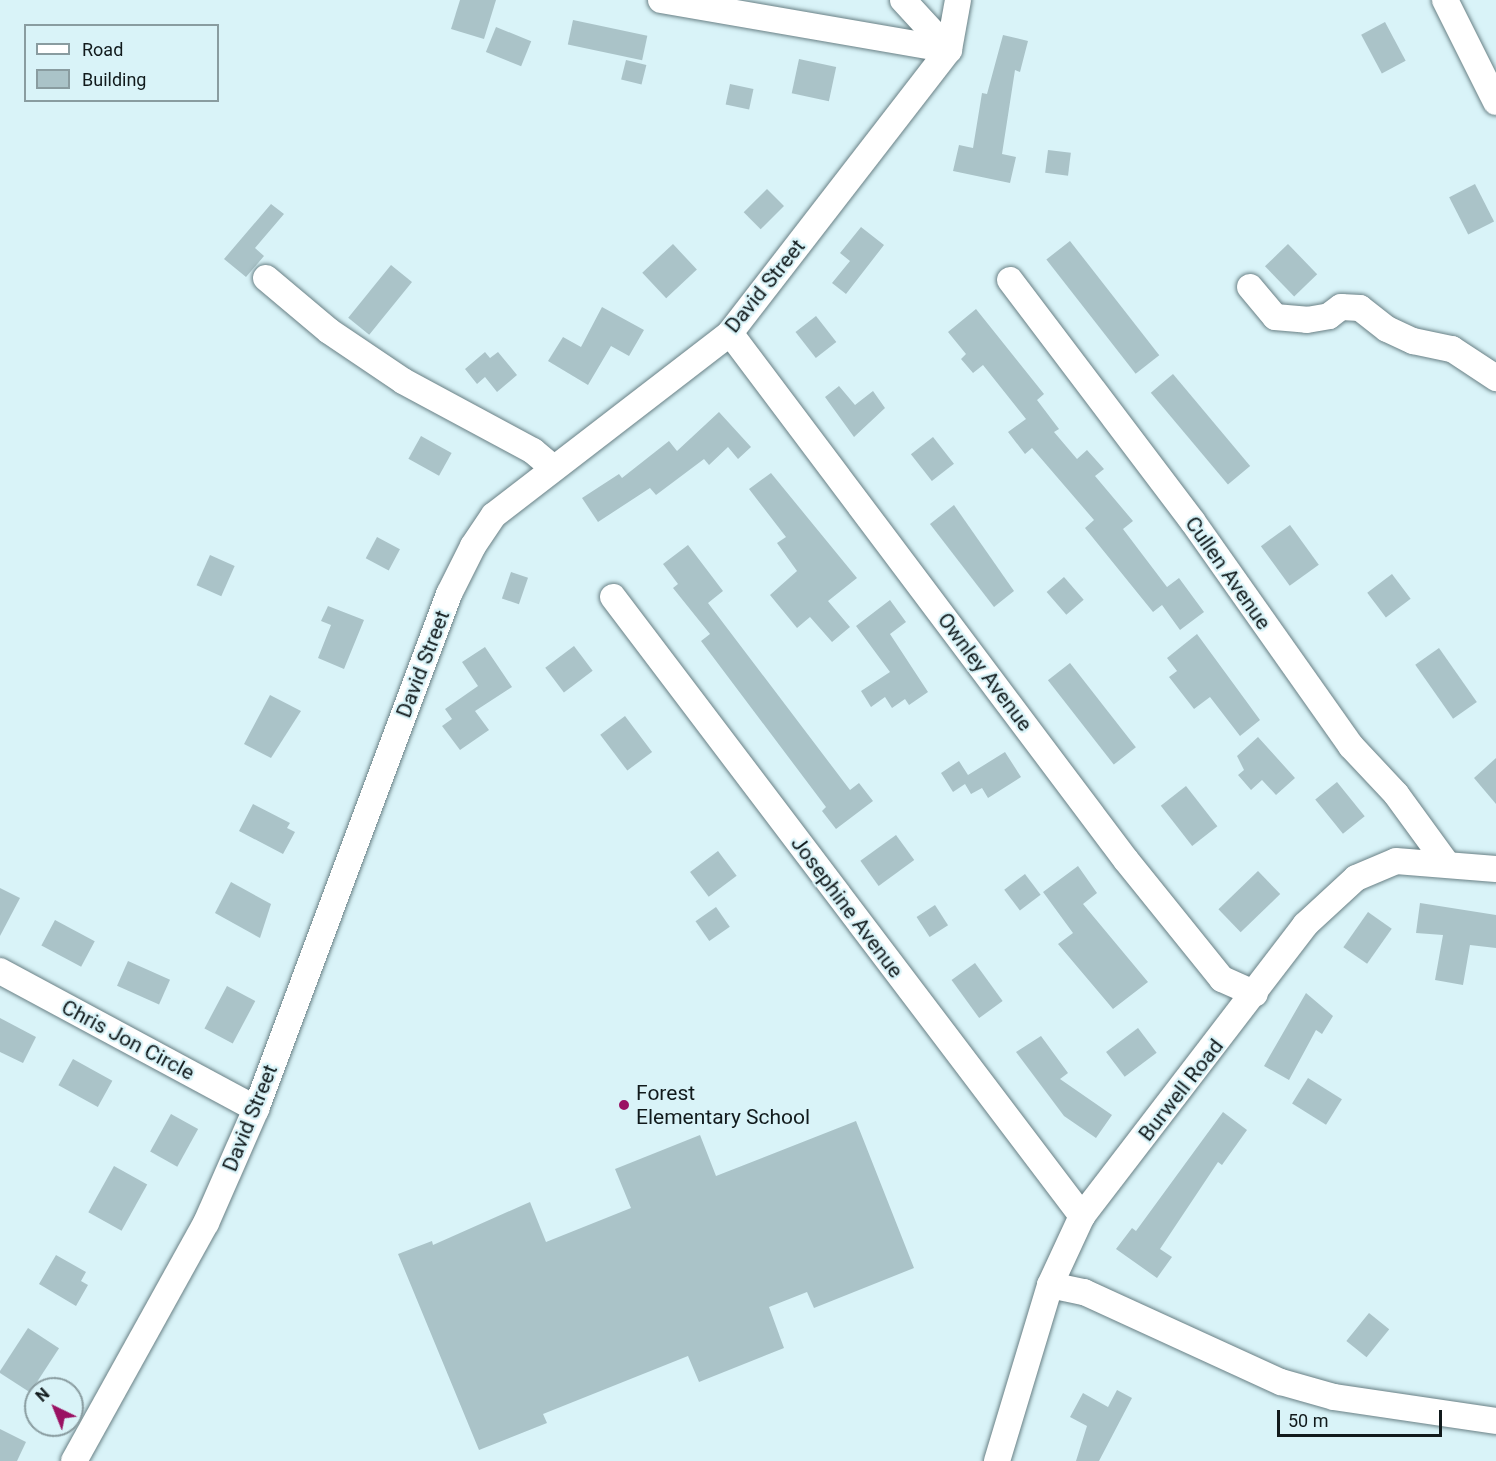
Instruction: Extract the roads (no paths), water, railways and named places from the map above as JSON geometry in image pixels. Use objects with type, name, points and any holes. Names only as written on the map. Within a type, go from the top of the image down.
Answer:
[{"type":"street","points":[[661,0],[949,50]]},
{"type":"street","points":[[903,0],[949,50]]},
{"type":"street","name":"David Street","points":[[74,1461],[206,1223],[256,1109],[449,594],[494,515],[730,333],[949,50],[958,0]]},
{"type":"street","points":[[1445,0],[1496,102]]},
{"type":"street","points":[[266,278],[329,331],[403,381],[533,451],[553,468]]},
{"type":"street","name":"Cullen Avenue","points":[[1010,280],[1193,522],[1351,746],[1396,794],[1447,864]]},
{"type":"street","points":[[1250,287],[1275,317],[1307,320],[1329,316],[1341,307],[1360,308],[1387,329],[1413,341],[1452,349],[1496,378]]},
{"type":"street","name":"Ownley Avenue","points":[[730,333],[1126,860],[1222,979],[1255,994]]},
{"type":"street","name":"Josephine Avenue","points":[[613,597],[1082,1216]]},
{"type":"street","name":"Burwell Road","points":[[998,1461],[1050,1285],[1082,1216],[1255,994],[1305,925],[1356,878],[1396,861],[1496,869]]},
{"type":"street","name":"Chris Jon Circle","points":[[0,971],[256,1109]]},
{"type":"street","points":[[1050,1285],[1084,1292],[1281,1382],[1334,1397],[1496,1420]]},
{"type":"place","name":"Forest Elementary School","points":[[624,1105]]}]
